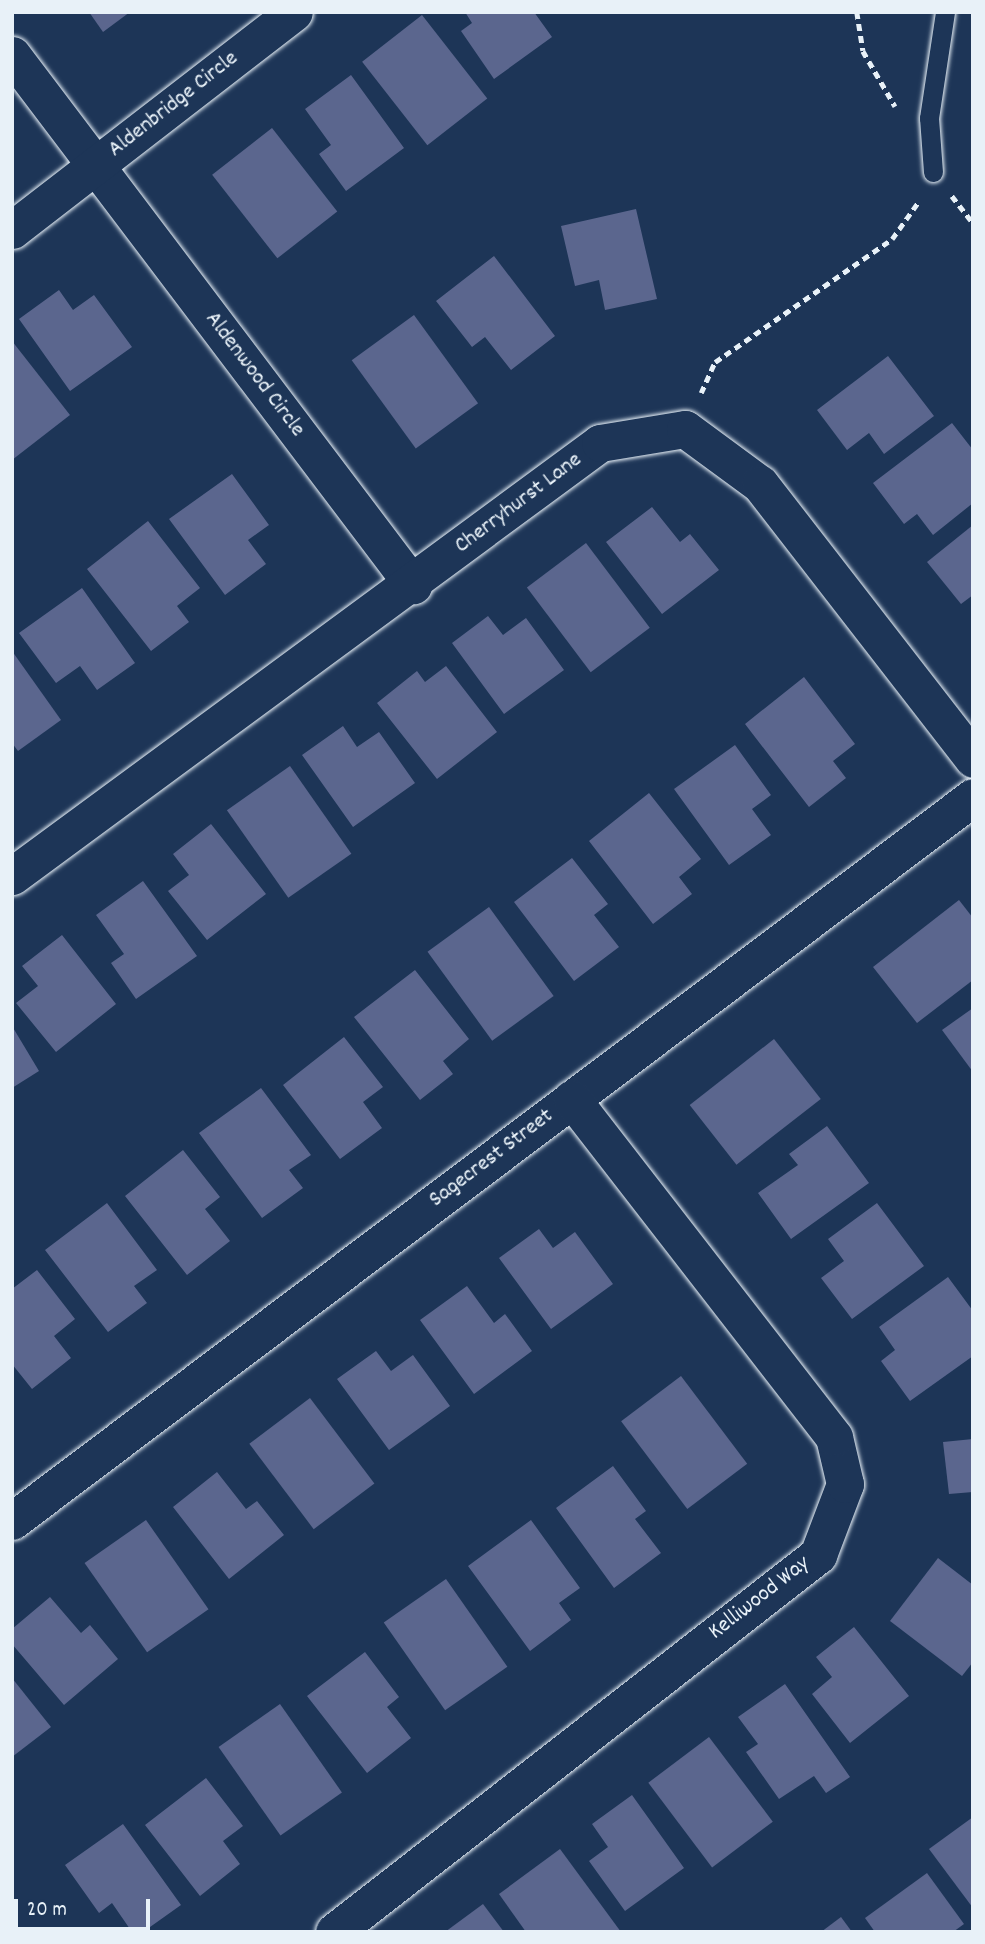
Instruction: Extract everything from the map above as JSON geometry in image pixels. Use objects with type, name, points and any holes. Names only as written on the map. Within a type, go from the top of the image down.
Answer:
[{"type":"street","name":"Aldenbridge Circle","points":[[12,55],[96,165],[294,12]]},
{"type":"street","points":[[12,230],[96,165]]},
{"type":"street","name":"Aldenwood Circle","points":[[96,165],[413,585]]},
{"type":"street","points":[[685,429],[760,484],[973,760]]},
{"type":"street","name":"Cherryhurst Lane","points":[[12,876],[413,585],[600,443],[685,429]]},
{"type":"street","name":"Sagecrest Street","points":[[12,1521],[973,797]]},
{"type":"street","name":"Kelliwood Way","points":[[334,1932],[818,1555],[845,1484],[834,1437],[572,1099]]},
{"type":"lane","points":[[933,173],[929,118],[945,12]]},
{"type":"path","points":[[857,12],[863,51],[902,117]]},
{"type":"path","points":[[685,429],[715,362],[892,239],[933,173]]},
{"type":"building","points":[[89,12],[130,12],[103,32]]},
{"type":"building","points":[[465,12],[534,12],[552,37],[494,79],[461,31],[472,23]]},
{"type":"building","points":[[422,15],[487,99],[427,145],[362,62]]},
{"type":"building","points":[[351,75],[404,148],[346,191],[319,154],[331,145],[305,109]]},
{"type":"building","points":[[272,128],[337,212],[277,258],[212,175]]},
{"type":"building","points":[[636,209],[657,299],[605,310],[599,280],[575,286],[561,226]]},
{"type":"building","points":[[494,256],[555,336],[511,370],[485,337],[472,347],[436,301]]},
{"type":"building","points":[[59,290],[73,310],[94,295],[132,347],[70,391],[19,319]]},
{"type":"building","points":[[414,315],[478,403],[416,448],[352,360]]},
{"type":"building","points":[[12,341],[70,415],[12,460]]},
{"type":"building","points":[[888,356],[934,416],[884,454],[869,433],[847,450],[817,410]]},
{"type":"building","points":[[952,423],[973,450],[973,503],[933,535],[917,514],[904,524],[873,483]]},
{"type":"building","points":[[232,474],[269,525],[248,540],[266,564],[225,595],[169,519]]},
{"type":"building","points":[[652,507],[680,542],[690,534],[719,570],[662,614],[606,542]]},
{"type":"building","points":[[148,521],[200,588],[177,606],[189,622],[151,651],[87,569]]},
{"type":"building","points":[[973,525],[973,595],[961,604],[927,562]]},
{"type":"building","points":[[586,543],[650,628],[591,672],[527,588]]},
{"type":"building","points":[[82,588],[135,663],[97,690],[80,666],[56,683],[19,633]]},
{"type":"building","points":[[488,616],[503,635],[526,618],[564,670],[504,714],[452,643]]},
{"type":"building","points":[[12,651],[61,720],[18,751],[12,743]]},
{"type":"building","points":[[446,666],[497,732],[437,779],[377,703],[417,671],[425,682]]},
{"type":"building","points":[[804,677],[855,744],[833,761],[846,778],[809,807],[745,724]]},
{"type":"building","points":[[343,726],[357,747],[379,732],[415,783],[353,827],[302,755]]},
{"type":"building","points":[[735,745],[771,795],[752,809],[771,835],[729,865],[674,789]]},
{"type":"building","points":[[290,766],[351,854],[288,898],[227,810]]},
{"type":"building","points":[[649,793],[701,859],[679,877],[692,894],[653,924],[589,841]]},
{"type":"building","points":[[211,824],[266,894],[207,940],[168,891],[189,875],[173,854]]},
{"type":"building","points":[[572,858],[608,904],[594,915],[619,947],[574,981],[514,902]]},
{"type":"building","points":[[143,881],[197,956],[136,999],[111,963],[124,954],[96,915]]},
{"type":"building","points":[[959,900],[973,918],[973,980],[917,1023],[873,967]]},
{"type":"building","points":[[489,907],[554,996],[492,1041],[428,952]]},
{"type":"building","points":[[62,935],[116,1004],[56,1052],[16,1003],[38,986],[22,966]]},
{"type":"building","points":[[415,970],[469,1039],[443,1061],[453,1074],[420,1100],[354,1017]]},
{"type":"building","points":[[973,1008],[973,1072],[942,1030]]},
{"type":"building","points":[[12,1026],[39,1071],[12,1088]]},
{"type":"building","points":[[344,1037],[383,1087],[363,1102],[382,1128],[340,1159],[283,1085]]},
{"type":"building","points":[[774,1039],[821,1099],[736,1165],[690,1105]]},
{"type":"building","points":[[261,1088],[311,1155],[289,1170],[303,1188],[262,1218],[199,1133]]},
{"type":"building","points":[[827,1126],[869,1183],[791,1239],[758,1193],[798,1165],[789,1154]]},
{"type":"building","points":[[183,1150],[220,1197],[205,1209],[230,1241],[187,1275],[125,1196]]},
{"type":"building","points":[[107,1203],[157,1270],[134,1286],[147,1303],[108,1332],[45,1250]]},
{"type":"building","points":[[877,1203],[924,1266],[852,1319],[821,1278],[844,1261],[828,1239]]},
{"type":"building","points":[[539,1229],[553,1248],[575,1232],[613,1284],[551,1329],[499,1258]]},
{"type":"building","points":[[37,1270],[75,1319],[54,1336],[71,1358],[32,1389],[12,1364],[12,1289]]},
{"type":"building","points":[[948,1277],[973,1311],[973,1356],[910,1401],[881,1361],[895,1350],[879,1327]]},
{"type":"building","points":[[467,1286],[494,1323],[505,1314],[532,1351],[474,1394],[420,1320]]},
{"type":"building","points":[[376,1351],[391,1371],[413,1355],[450,1406],[389,1450],[337,1379]]},
{"type":"building","points":[[681,1376],[747,1464],[687,1509],[621,1421]]},
{"type":"building","points":[[310,1398],[374,1483],[314,1529],[249,1444]]},
{"type":"building","points":[[973,1439],[973,1492],[949,1494],[943,1442]]},
{"type":"building","points":[[613,1466],[646,1511],[635,1519],[661,1553],[614,1588],[556,1508]]},
{"type":"building","points":[[217,1472],[246,1509],[257,1501],[284,1535],[229,1579],[173,1507]]},
{"type":"building","points":[[146,1520],[209,1609],[147,1652],[85,1563]]},
{"type":"building","points":[[531,1520],[580,1588],[559,1603],[571,1620],[530,1651],[468,1566]]},
{"type":"building","points":[[938,1558],[973,1585],[973,1662],[962,1676],[890,1621]]},
{"type":"building","points":[[446,1579],[507,1667],[445,1710],[384,1623]]},
{"type":"building","points":[[50,1597],[81,1633],[90,1625],[118,1659],[64,1705],[12,1644],[12,1629]]},
{"type":"building","points":[[854,1627],[909,1696],[850,1743],[812,1694],[832,1677],[816,1657]]},
{"type":"building","points":[[365,1652],[399,1697],[387,1707],[411,1738],[367,1773],[307,1696]]},
{"type":"building","points":[[12,1678],[51,1727],[12,1757]]},
{"type":"building","points":[[785,1684],[850,1777],[826,1793],[814,1776],[779,1799],[746,1752],[758,1744],[738,1717]]},
{"type":"building","points":[[280,1704],[342,1792],[281,1835],[219,1747]]},
{"type":"building","points":[[709,1737],[773,1822],[712,1867],[648,1783]]},
{"type":"building","points":[[206,1778],[243,1826],[223,1841],[240,1864],[200,1896],[145,1825]]},
{"type":"building","points":[[632,1795],[684,1868],[625,1911],[589,1861],[608,1847],[592,1824]]},
{"type":"building","points":[[973,1817],[973,1908],[929,1849]]},
{"type":"building","points":[[123,1824],[181,1905],[143,1932],[132,1932],[112,1903],[99,1913],[65,1865]]},
{"type":"building","points":[[560,1849],[621,1932],[526,1932],[499,1894]]},
{"type":"building","points":[[927,1873],[964,1924],[953,1932],[875,1932],[865,1918]]},
{"type":"building","points":[[483,1904],[504,1932],[445,1932]]},
{"type":"building","points":[[841,1917],[852,1932],[821,1932]]}]
